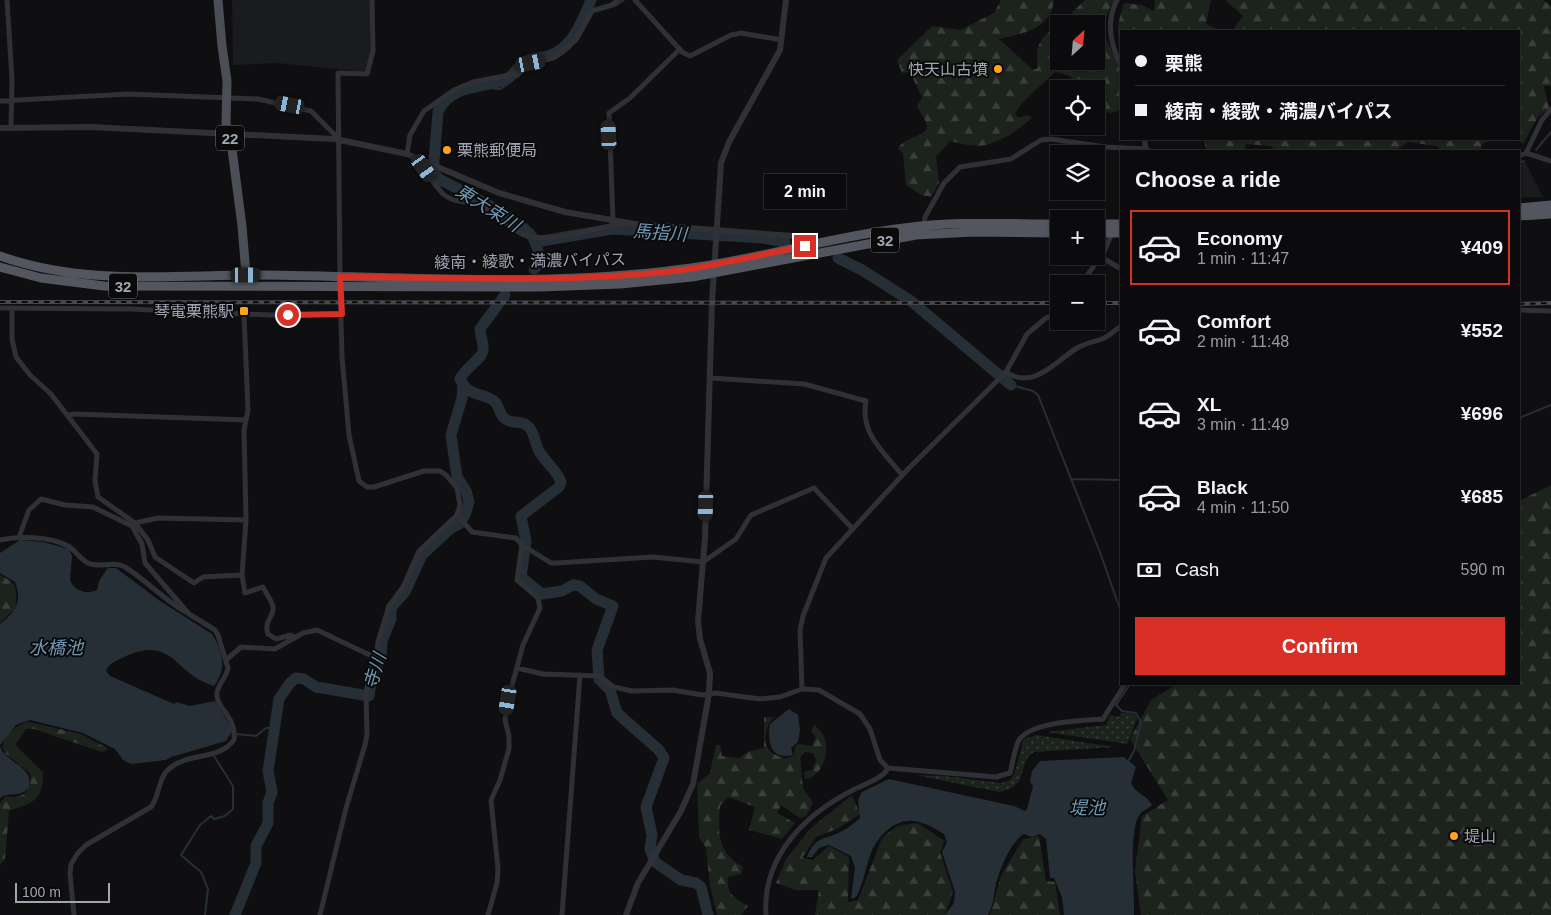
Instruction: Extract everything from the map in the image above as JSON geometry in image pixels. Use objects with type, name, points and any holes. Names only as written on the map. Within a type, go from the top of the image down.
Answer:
[{"type":"highway","points":[[1520,208],[1551,205]]},
{"type":"highway","points":[[1520,216],[1551,214]]},
{"type":"highway","name":"綾南・綾歌・満濃バイパス","points":[[714,268],[860,235],[1050,224]]},
{"type":"highway","points":[[1105,224],[1120,224]]},
{"type":"highway","name":"綾南・綾歌・満濃バイパス","points":[[0,256],[43,269],[105,277],[246,275],[340,281],[578,286],[620,284],[867,242],[924,230],[1050,233]]},
{"type":"highway","name":"綾南・綾歌・満濃バイパス","points":[[0,267],[41,278],[104,286],[247,286],[340,281]]},
{"type":"main road","name":"22","points":[[218,0],[227,96],[226,123],[242,226],[247,286]]},
{"type":"street","points":[[7,0],[12,79],[10,100],[11,128]]},
{"type":"street","points":[[372,0],[373,51],[367,74],[338,73],[337,138],[342,358],[349,435],[359,481],[367,487],[374,487],[424,471],[440,471],[457,488],[460,518],[472,532],[516,538],[551,563],[653,557],[703,562],[736,539],[751,515],[791,500],[810,488],[814,488],[852,528]]},
{"type":"street","points":[[407,154],[410,135],[424,111],[454,90],[473,82],[514,74],[531,63],[555,57],[565,50],[579,35],[592,10],[612,5],[618,0]]},
{"type":"street","points":[[635,0],[680,49],[690,56],[731,35],[741,33],[782,40]]},
{"type":"street","points":[[626,915],[634,891],[680,811],[693,784],[709,694],[710,673],[698,630],[703,562],[714,268],[721,163],[724,153],[780,50],[786,0]]},
{"type":"street","points":[[1117,0],[1112,10],[1110,26],[1111,40],[1120,62]]},
{"type":"street","points":[[613,221],[609,113],[630,98],[680,49]]},
{"type":"street","points":[[0,101],[128,94],[227,96],[267,101],[311,111],[337,138]]},
{"type":"street","points":[[1526,153],[1535,132],[1551,109]]},
{"type":"street","points":[[0,128],[90,127],[337,138],[407,154],[499,193],[534,205],[613,221],[717,234],[793,236],[799,237],[809,245]]},
{"type":"street","points":[[924,230],[925,217],[944,183],[960,167],[1011,159],[1041,140],[1051,139],[1105,147],[1148,150]]},
{"type":"street","points":[[1520,156],[1526,153],[1551,161]]},
{"type":"street","points":[[420,159],[444,195],[454,200],[473,202],[483,206],[532,237],[578,234],[601,226],[626,223]]},
{"type":"street","points":[[1105,248],[1116,233]]},
{"type":"street","points":[[1105,260],[1120,268]]},
{"type":"street","points":[[0,308],[130,309],[244,315],[342,314]]},
{"type":"street","points":[[12,308],[13,349],[16,357],[22,366],[51,394],[69,415],[97,454],[95,482],[98,497],[133,525],[148,540],[155,557],[194,583],[203,577],[242,575]]},
{"type":"street","points":[[1520,310],[1551,311]]},
{"type":"street","points":[[244,315],[248,410],[244,430],[246,520],[242,575],[245,593],[263,587],[273,605],[272,612],[266,623],[268,634],[276,639],[291,635],[295,638]]},
{"type":"street","points":[[802,689],[800,630],[820,567],[852,528],[902,475],[1003,374],[1027,334],[1050,317]]},
{"type":"street","points":[[1003,374],[1036,376],[1054,367],[1076,348],[1090,341],[1103,338],[1120,327]]},
{"type":"street","points":[[710,378],[804,384],[866,401],[864,410],[868,433],[902,475]]},
{"type":"street","points":[[69,415],[246,420]]},
{"type":"street","points":[[19,538],[29,510],[41,499],[64,505],[93,507],[133,525],[158,518],[246,520]]},
{"type":"street","points":[[320,915],[346,808],[366,740],[366,696],[370,671],[376,658],[378,642],[389,606],[403,587],[414,558],[460,518]]},
{"type":"street","points":[[133,525],[142,544],[145,564],[189,614]]},
{"type":"street","points":[[0,540],[19,538],[65,544],[85,562],[93,565],[116,564],[124,567],[164,599],[215,630],[226,660],[228,672],[218,690],[217,697],[234,722],[235,734],[228,748],[172,766],[165,773],[155,801],[151,806],[81,849],[70,869],[74,915]]},
{"type":"street","points":[[488,915],[497,883],[498,869],[490,800],[500,780],[509,749],[509,736],[505,720],[517,668],[523,645],[540,608],[538,598],[517,580],[525,546]]},
{"type":"street","points":[[226,660],[241,647],[275,649],[309,631],[323,631],[376,658]]},
{"type":"street","points":[[517,668],[543,674],[598,675],[622,691],[673,690],[702,695],[716,692],[760,699],[780,697],[802,689],[819,690],[860,714],[870,730],[880,760],[888,768],[996,777],[1010,773],[1021,738],[1038,728],[1103,719],[1124,685]]},
{"type":"street","points":[[562,915],[580,675]]},
{"type":"street","points":[[766,915],[766,888],[769,875],[788,840],[838,798],[882,775],[888,768]]},
{"type":"shaded area","points":[[232,0],[370,0],[371,52],[366,72],[277,63],[233,65]]},
{"type":"shaded area","points":[[1525,162],[1543,197],[1520,198],[1520,164]]},
{"type":"green space","points":[[1001,0],[1054,0],[1052,10],[1041,24],[1018,35],[999,39],[1033,70],[1038,68],[1037,53],[1040,42],[1050,31],[1050,70],[1105,70],[1105,30],[1106,38],[1120,69],[1120,110],[1110,113],[1105,110],[1105,80],[1073,80],[1070,76],[1055,72],[1022,103],[1015,114],[1018,118],[1027,115],[1032,117],[1017,130],[998,141],[981,146],[950,141],[936,157],[939,183],[931,197],[921,195],[906,185],[903,153],[898,149],[900,145],[927,129],[926,122],[917,106],[922,97],[910,72],[902,73],[897,60],[932,26],[960,30],[994,13]]},
{"type":"green space","points":[[1085,0],[1114,0],[1105,22],[1105,15],[1069,15]]},
{"type":"green space","points":[[1155,0],[1211,0],[1206,24],[1219,30],[1120,30],[1120,46],[1119,20],[1124,3],[1142,5],[1154,11]]},
{"type":"green space","points":[[1225,0],[1543,0],[1551,6],[1551,86],[1544,86],[1549,108],[1538,117],[1523,144],[1518,140],[1520,140],[1520,30],[1233,30],[1243,16]]},
{"type":"green space","points":[[1204,140],[1491,140],[1481,145],[1482,150],[1441,150],[1437,146],[1408,142],[1396,150],[1276,150],[1270,146],[1246,144],[1244,150],[1206,150]]},
{"type":"green space","points":[[1551,485],[1551,915],[1141,915],[1135,871],[1142,816],[1168,800],[1130,739],[1151,700],[1175,685],[1520,685],[1521,500]]},
{"type":"green space","points":[[0,575],[11,581],[15,587],[16,608],[0,623]]},
{"type":"green space","points":[[1122,713],[1135,714],[1137,719],[1127,744],[1047,732],[1106,725],[1110,715],[1118,717]]},
{"type":"green space","points":[[764,717],[774,717],[767,729],[765,739],[768,748],[772,753],[786,759],[794,755],[795,747],[798,744],[812,746],[816,737],[811,731],[814,724],[821,732],[826,743],[824,763],[821,769],[805,779],[804,772],[812,770],[816,761],[813,753],[804,752],[800,757],[803,788],[813,803],[806,816],[800,818],[781,805],[777,813],[795,823],[782,839],[749,830],[755,807],[728,797],[720,806],[719,825],[721,841],[728,855],[743,867],[741,874],[728,877],[728,888],[735,898],[748,906],[741,915],[717,915],[710,886],[706,848],[699,837],[697,784],[710,773],[716,745],[720,745],[722,756],[739,758],[750,751],[764,748]]},
{"type":"green space","points":[[29,722],[81,734],[107,748],[107,750],[102,752],[34,729],[26,729],[15,745],[43,772],[43,782],[39,795],[35,799],[9,811],[5,859],[0,865],[0,803],[6,796],[18,796],[26,792],[31,779],[30,773],[6,754],[2,747],[12,730]]},
{"type":"green space","points":[[1036,735],[1114,747],[1034,752],[1025,762],[1022,774],[1015,785],[999,792],[916,775],[945,776],[1001,783],[1010,780],[1014,775],[1024,739]]},
{"type":"green space","points":[[852,795],[860,814],[839,828],[816,837],[802,858],[813,860],[829,846],[849,857],[848,902],[858,900],[882,838],[897,826],[917,823],[945,841],[940,852],[953,892],[945,915],[815,915],[819,890],[796,890],[776,883],[786,859],[811,828]]},
{"type":"green space","points":[[1039,836],[1046,881],[1055,882],[1060,915],[990,915],[1001,876],[1023,839]]},
{"type":"water","name":"水橋池","points":[[20,540],[43,542],[69,549],[72,556],[70,580],[74,587],[81,591],[97,590],[99,581],[109,566],[109,568],[116,568],[160,601],[212,634],[219,647],[222,660],[221,674],[214,686],[190,674],[164,653],[154,650],[141,651],[121,658],[111,664],[106,671],[110,676],[174,704],[176,702],[190,706],[215,701],[233,730],[226,741],[166,760],[131,764],[123,760],[115,749],[83,733],[30,720],[16,725],[0,745],[0,624],[13,611],[18,601],[18,595],[15,582],[0,573],[0,553]]},
{"type":"water","points":[[789,709],[798,715],[800,730],[798,742],[791,748],[793,755],[785,756],[779,755],[772,748],[769,730],[770,724]]},
{"type":"water","points":[[0,746],[8,757],[24,769],[29,780],[29,788],[22,793],[0,798]]},
{"type":"water","name":"堤池","points":[[1124,757],[1136,767],[1131,783],[1133,787],[1152,805],[1140,814],[1134,833],[1134,915],[1064,915],[1062,897],[1054,878],[1050,878],[1046,839],[1040,834],[1032,837],[1024,834],[1015,842],[996,882],[992,906],[988,915],[945,915],[954,903],[955,892],[942,852],[947,842],[944,834],[922,823],[903,822],[896,824],[884,833],[871,853],[859,892],[856,897],[851,899],[855,867],[851,856],[829,845],[819,848],[812,857],[807,857],[818,841],[846,829],[860,818],[858,800],[862,792],[889,779],[1014,806],[1025,811],[1033,786],[1030,782],[1032,771],[1040,761]]},
{"type":"waterway","name":"東大束川","points":[[534,269],[540,263],[540,259],[536,244],[530,234],[499,211],[439,179],[433,173],[438,112],[443,103],[458,92],[503,81],[510,77],[526,61],[548,56],[564,47],[576,33],[591,0]]},
{"type":"waterway","points":[[615,6],[624,0]]},
{"type":"waterway","points":[[561,55],[571,47]]},
{"type":"waterway","points":[[533,65],[555,59]]},
{"type":"waterway","points":[[489,83],[495,89],[501,89],[520,75]]},
{"type":"waterway","points":[[1536,150],[1551,132]]},
{"type":"waterway","points":[[1520,163],[1524,161]]},
{"type":"waterway","name":"馬指川","points":[[536,242],[612,229],[763,238],[785,242]]},
{"type":"waterway","name":"馬指川","points":[[838,258],[862,270],[911,301],[1011,385]]},
{"type":"waterway","name":"東大束川","points":[[505,295],[480,329],[483,345],[482,353],[460,379],[472,392],[494,401],[505,419],[525,424],[528,427],[533,433],[539,451],[561,482],[559,487],[521,516],[526,541],[521,577],[542,594],[562,591],[573,585],[580,586],[596,599],[613,606],[597,650],[599,679],[610,690],[617,713],[659,750],[664,758],[646,807],[652,835],[650,849],[655,862],[681,880],[696,883],[701,887],[708,915]]},
{"type":"waterway","name":"寺川","points":[[235,915],[256,863],[256,846],[268,823],[268,803],[272,792],[268,771],[279,699],[290,683],[296,678],[304,679],[316,687],[369,696],[372,675],[381,659],[382,641],[391,619],[391,608],[405,592],[422,555],[451,528],[459,524],[465,515],[469,502],[466,491],[457,477],[451,435],[462,398],[463,385]]},
{"type":"waterway","points":[[1011,385],[1033,391],[1038,395],[1101,555],[1120,609]]},
{"type":"waterway","points":[[1520,418],[1551,405]]},
{"type":"waterway","points":[[1071,479],[1120,480]]},
{"type":"waterway","points":[[1129,685],[1116,705],[1122,711],[1136,713],[1141,722],[1134,751],[1129,760]]},
{"type":"waterway","points":[[236,734],[256,736],[266,728],[276,728]]},
{"type":"waterway","points":[[205,915],[208,889],[201,872],[181,855],[200,825],[211,816],[214,819],[225,816],[233,809],[233,786],[214,756]]},
{"type":"railway","points":[[0,302],[1050,303]]},
{"type":"railway","points":[[1105,303],[1120,303]]},
{"type":"railway","points":[[1520,304],[1551,303]]},
{"type":"place","name":"快天山古墳","points":[[998,69]]},
{"type":"place","name":"栗熊郵便局","points":[[447,150]]},
{"type":"place","name":"琴電栗熊駅","points":[[244,311]]},
{"type":"place","name":"堤山","points":[[1454,836]]},
{"type":"route","points":[[288,315],[342,314],[340,277],[568,278],[618,275],[682,270],[805,246]]}]
